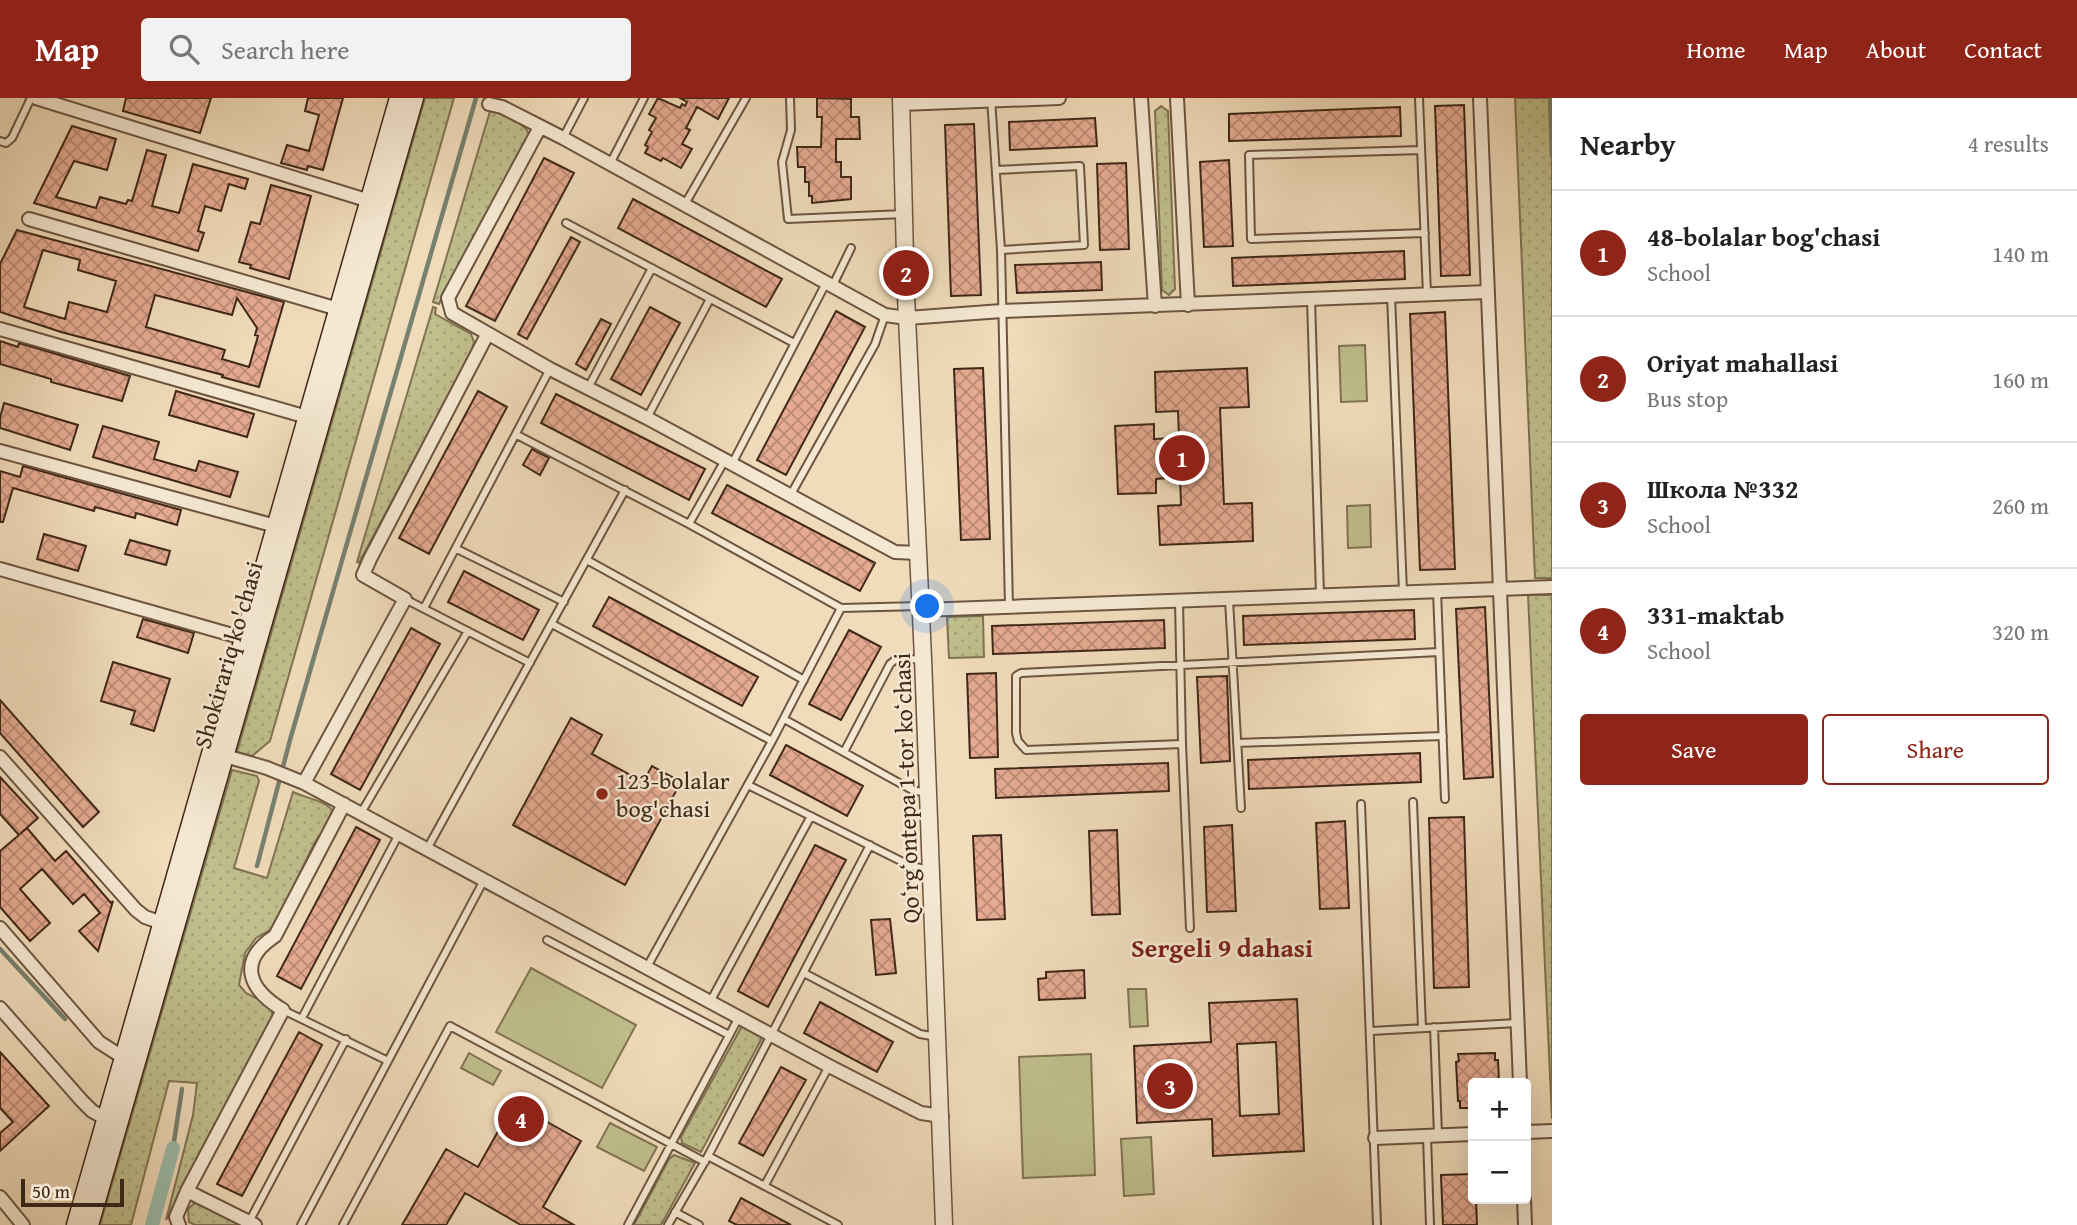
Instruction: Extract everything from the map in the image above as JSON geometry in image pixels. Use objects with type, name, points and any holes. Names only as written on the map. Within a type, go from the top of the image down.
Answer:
[{"type":"main road","name":"Shokirariq ko'chasi","points":[[76,1225],[112,1123],[251,640],[376,203],[399,98]]},
{"type":"main road","name":"Shokirariq ko'chasi","points":[[376,203],[414,98]]},
{"type":"main road","name":"Shokirariq ko'chasi","points":[[89,1225],[124,1058],[225,756],[251,640]]},
{"type":"street","points":[[33,98],[376,203]]},
{"type":"street","points":[[901,101],[1059,98]]},
{"type":"street","points":[[1141,98],[1155,306]]},
{"type":"street","points":[[1177,98],[1188,305]]},
{"type":"street","points":[[1480,98],[1520,1078]]},
{"type":"street","name":"Qoʻrgʻontepa 1-tor koʻchasi","points":[[901,101],[907,318],[929,793],[944,1225]]},
{"type":"street","points":[[499,103],[885,315],[907,318],[1002,311],[1488,292]]},
{"type":"street","points":[[540,127],[448,298],[452,313],[550,369],[647,418],[895,552],[919,553]]},
{"type":"street","points":[[29,219],[345,311]]},
{"type":"street","points":[[0,329],[314,419]]},
{"type":"street","points":[[298,780],[405,598],[358,573],[487,334]]},
{"type":"street","points":[[0,451],[283,528]]},
{"type":"street","points":[[0,569],[251,640]]},
{"type":"street","points":[[921,608],[1551,587]]},
{"type":"street","points":[[225,756],[298,780],[830,1066],[921,1113],[942,1115]]},
{"type":"street","points":[[0,757],[136,910],[145,917],[169,925]]},
{"type":"street","points":[[179,1225],[176,1217],[187,1191],[283,1010],[267,1000],[257,987],[251,974],[254,954],[260,946],[275,936],[344,804]]},
{"type":"street","points":[[0,928],[99,1042],[124,1058]]},
{"type":"street","points":[[0,1009],[82,1101],[92,1111],[112,1123]]},
{"type":"street","points":[[1531,1132],[1552,1131]]},
{"type":"street","points":[[1375,1138],[1468,1134]]},
{"type":"street","points":[[187,1191],[252,1223]]},
{"type":"street","points":[[0,1197],[23,1225]]},
{"type":"street","points":[[1524,1204],[1525,1225]]},
{"type":"lane","points":[[0,141],[6,143],[12,138],[33,98]]},
{"type":"lane","points":[[563,138],[584,98]]},
{"type":"lane","points":[[610,164],[644,98]]},
{"type":"lane","points":[[685,204],[746,98]]},
{"type":"lane","points":[[790,98],[791,130],[782,162],[788,219],[905,214]]},
{"type":"lane","points":[[1419,98],[1427,294]]},
{"type":"lane","points":[[991,100],[1001,250],[1009,607]]},
{"type":"lane","points":[[1421,150],[1249,155],[1251,239],[1424,233]]},
{"type":"lane","points":[[996,170],[1080,166],[1084,245],[1001,250]]},
{"type":"lane","points":[[566,223],[794,343]]},
{"type":"lane","points":[[689,524],[728,462],[851,248]]},
{"type":"lane","points":[[588,388],[652,268]]},
{"type":"lane","points":[[1391,295],[1403,592]]},
{"type":"lane","points":[[647,418],[710,299]]},
{"type":"lane","points":[[1311,299],[1320,595]]},
{"type":"lane","points":[[790,496],[875,344],[885,315]]},
{"type":"lane","points":[[424,608],[550,369]]},
{"type":"lane","points":[[517,435],[689,524],[842,608],[921,608]]},
{"type":"lane","points":[[427,849],[625,490]]},
{"type":"lane","points":[[457,549],[564,603]]},
{"type":"lane","points":[[587,560],[804,680]]},
{"type":"lane","points":[[1437,591],[1445,799]]},
{"type":"lane","points":[[405,598],[530,663]]},
{"type":"lane","points":[[1228,598],[1241,808]]},
{"type":"lane","points":[[1179,601],[1190,928]]},
{"type":"lane","points":[[647,967],[842,608]]},
{"type":"lane","points":[[552,624],[772,741]]},
{"type":"lane","points":[[361,813],[468,631]]},
{"type":"lane","points":[[1182,744],[1027,750],[1021,746],[1016,733],[1016,676],[1021,673],[1439,652]]},
{"type":"lane","points":[[844,752],[890,664],[895,660],[923,658]]},
{"type":"lane","points":[[784,719],[912,790],[929,793]]},
{"type":"lane","points":[[1237,743],[1443,736]]},
{"type":"lane","points":[[748,785],[911,866],[932,870]]},
{"type":"lane","points":[[1413,802],[1422,1027]]},
{"type":"lane","points":[[1361,804],[1377,1225]]},
{"type":"lane","points":[[710,1002],[811,816]]},
{"type":"lane","points":[[302,1018],[399,834]]},
{"type":"lane","points":[[668,1225],[772,1035],[870,845]]},
{"type":"lane","points":[[301,1225],[484,880]]},
{"type":"lane","points":[[547,940],[729,1035]]},
{"type":"lane","points":[[804,973],[919,1034],[938,1037]]},
{"type":"lane","points":[[283,1010],[388,1061]]},
{"type":"lane","points":[[628,1225],[739,1017]]},
{"type":"lane","points":[[1371,1031],[1517,1023]]},
{"type":"lane","points":[[343,1225],[450,1026],[672,1144],[765,1185],[838,1225]]},
{"type":"lane","points":[[1430,1225],[1434,1027]]},
{"type":"lane","points":[[252,1223],[346,1039]]},
{"type":"lane","points":[[765,1185],[830,1066]]},
{"type":"lane","points":[[675,1212],[699,1225]]},
{"type":"shaded area","points":[[425,98],[454,98],[270,741],[252,756],[237,752]]},
{"type":"shaded area","points":[[494,98],[497,98],[491,109],[518,122],[529,134],[439,304],[433,302]]},
{"type":"shaded area","points":[[1515,98],[1552,98],[1552,578],[1535,578]]},
{"type":"shaded area","points":[[1161,106],[1168,111],[1175,289],[1169,295],[1162,290],[1155,111]]},
{"type":"shaded area","points":[[433,307],[436,308],[435,314],[471,334],[474,342],[472,351],[359,563],[357,562]]},
{"type":"shaded area","points":[[1365,345],[1367,401],[1341,402],[1339,346]]},
{"type":"shaded area","points":[[1370,505],[1371,547],[1348,548],[1347,506]]},
{"type":"shaded area","points":[[1528,595],[1552,595],[1552,1119]]},
{"type":"shaded area","points":[[983,616],[984,657],[949,658],[947,617]]},
{"type":"shaded area","points":[[232,770],[257,776],[259,781],[234,868],[267,878],[293,792],[319,801],[332,810],[329,822],[315,842],[273,928],[256,938],[245,953],[239,985],[246,993],[271,1006],[273,1019],[166,1220],[193,1115],[197,1083],[169,1081],[131,1225],[100,1225]]},
{"type":"shaded area","points":[[531,968],[636,1025],[602,1088],[496,1032]]},
{"type":"shaded area","points":[[1128,989],[1146,989],[1148,1026],[1130,1027]]},
{"type":"shaded area","points":[[742,1026],[762,1038],[701,1152],[682,1143],[681,1137]]},
{"type":"shaded area","points":[[469,1053],[501,1071],[493,1085],[461,1068]]},
{"type":"shaded area","points":[[1091,1054],[1095,1175],[1023,1178],[1019,1057]]},
{"type":"shaded area","points":[[610,1123],[657,1147],[644,1171],[597,1147]]},
{"type":"shaded area","points":[[1151,1137],[1154,1194],[1124,1196],[1121,1139]]},
{"type":"shaded area","points":[[674,1155],[695,1163],[661,1225],[634,1225],[669,1159]]},
{"type":"shaded area","points":[[196,1202],[245,1225],[195,1225],[189,1222],[188,1209]]},
{"type":"building","points":[[126,98],[211,98],[200,133],[123,111]]},
{"type":"building","points":[[308,98],[343,98],[323,170],[308,166],[307,170],[281,163],[287,145],[309,151],[319,115],[305,111]]},
{"type":"building","points":[[658,98],[680,108],[687,102],[680,98],[729,98],[718,119],[697,107],[686,128],[690,130],[682,144],[692,149],[681,168],[663,158],[661,161],[645,153],[648,147],[645,145],[652,132],[649,130],[656,118],[649,114]]},
{"type":"building","points":[[817,98],[851,99],[851,117],[859,117],[860,139],[836,139],[836,162],[841,162],[841,177],[851,177],[851,199],[812,203],[809,182],[805,182],[805,167],[798,167],[797,147],[821,147],[822,117],[817,117]]},
{"type":"building","points":[[1464,105],[1470,275],[1441,276],[1435,106]]},
{"type":"building","points":[[1400,107],[1401,136],[1229,141],[1229,114]]},
{"type":"building","points":[[1095,118],[1097,146],[1010,150],[1009,122]]},
{"type":"building","points":[[974,124],[981,295],[951,296],[945,125]]},
{"type":"building","points":[[72,126],[116,139],[107,170],[74,161],[56,197],[96,208],[100,197],[126,204],[128,200],[132,201],[147,150],[166,155],[152,206],[179,213],[193,164],[248,179],[245,189],[229,184],[221,211],[205,206],[198,231],[204,233],[198,251],[34,203]]},
{"type":"building","points":[[544,158],[574,173],[495,321],[466,306]]},
{"type":"building","points":[[1229,160],[1233,246],[1204,247],[1200,162]]},
{"type":"building","points":[[1126,163],[1129,249],[1100,250],[1097,164]]},
{"type":"building","points":[[271,185],[311,196],[289,279],[250,268],[251,265],[239,262],[251,222],[260,224]]},
{"type":"building","points":[[633,199],[782,279],[766,307],[618,228]]},
{"type":"building","points":[[17,230],[284,302],[259,387],[61,332],[0,312],[0,264]],"holes":[[[43,250],[80,260],[78,270],[116,281],[107,312],[69,302],[65,319],[24,307]],[[155,295],[232,315],[237,298],[257,328],[255,335],[258,336],[249,367],[222,359],[225,350],[146,327]]]},
{"type":"building","points":[[571,237],[580,242],[527,339],[518,334]]},
{"type":"building","points":[[1404,251],[1405,279],[1233,286],[1232,258]]},
{"type":"building","points":[[1101,262],[1102,290],[1017,293],[1015,265]]},
{"type":"building","points":[[650,307],[680,323],[641,395],[611,379]]},
{"type":"building","points":[[836,311],[865,327],[786,475],[757,460]]},
{"type":"building","points":[[1445,312],[1455,569],[1420,570],[1410,314]]},
{"type":"building","points":[[601,319],[611,324],[586,370],[576,364]]},
{"type":"building","points":[[0,341],[18,347],[19,343],[130,376],[122,401],[51,382],[51,379],[0,364]]},
{"type":"building","points":[[983,368],[990,539],[961,540],[954,369]]},
{"type":"building","points":[[1247,368],[1249,407],[1220,408],[1224,504],[1252,503],[1253,541],[1160,545],[1158,506],[1181,505],[1180,477],[1156,479],[1156,493],[1118,494],[1115,426],[1154,424],[1154,439],[1179,438],[1178,411],[1156,412],[1155,372]]},
{"type":"building","points":[[176,391],[254,414],[247,437],[169,415]]},
{"type":"building","points":[[478,391],[507,407],[429,554],[399,538]]},
{"type":"building","points":[[556,394],[705,469],[689,500],[541,423]]},
{"type":"building","points":[[4,403],[78,425],[70,450],[0,428]]},
{"type":"building","points":[[103,426],[159,442],[154,459],[196,471],[199,461],[238,472],[230,497],[93,457]]},
{"type":"building","points":[[532,449],[549,458],[540,475],[523,465]]},
{"type":"building","points":[[23,466],[181,510],[177,525],[136,513],[135,518],[95,507],[94,511],[13,488],[3,522],[0,522],[0,471],[20,477]]},
{"type":"building","points":[[727,485],[875,563],[860,591],[712,513]]},
{"type":"building","points":[[44,534],[86,546],[78,571],[37,559]]},
{"type":"building","points":[[130,540],[170,551],[166,565],[125,554]]},
{"type":"building","points":[[464,571],[539,610],[523,640],[448,602]]},
{"type":"building","points":[[609,597],[758,677],[742,706],[593,626]]},
{"type":"building","points":[[1485,607],[1493,777],[1464,779],[1456,609]]},
{"type":"building","points":[[1414,610],[1415,639],[1244,645],[1243,616]]},
{"type":"building","points":[[143,619],[194,633],[188,653],[137,637]]},
{"type":"building","points":[[1164,620],[1165,648],[993,654],[992,626]]},
{"type":"building","points":[[411,628],[440,644],[360,790],[331,774]]},
{"type":"building","points":[[849,630],[881,647],[841,720],[809,704]]},
{"type":"building","points":[[113,662],[170,679],[154,731],[131,724],[135,711],[101,701]]},
{"type":"building","points":[[996,673],[998,757],[970,758],[967,674]]},
{"type":"building","points":[[1227,676],[1230,761],[1201,763],[1197,677]]},
{"type":"building","points":[[0,700],[99,812],[83,827],[0,733]]},
{"type":"building","points":[[571,718],[602,735],[592,754],[643,782],[652,766],[681,782],[625,885],[513,825]]},
{"type":"building","points":[[786,745],[863,786],[847,816],[770,775]]},
{"type":"building","points":[[1420,753],[1421,782],[1249,789],[1248,760]]},
{"type":"building","points":[[1168,763],[1169,791],[996,798],[995,769]]},
{"type":"building","points":[[0,777],[38,818],[20,834],[27,828],[55,861],[66,851],[111,903],[113,901],[98,951],[79,931],[100,913],[84,894],[73,904],[42,869],[20,889],[50,923],[30,941],[0,907],[0,851],[19,835],[0,814]]},
{"type":"building","points":[[1464,817],[1469,987],[1434,988],[1429,818]]},
{"type":"building","points":[[1345,821],[1349,908],[1320,909],[1316,823]]},
{"type":"building","points":[[1232,825],[1236,911],[1207,912],[1204,827]]},
{"type":"building","points":[[356,827],[380,840],[301,989],[277,976]]},
{"type":"building","points":[[1117,830],[1120,914],[1092,915],[1089,831]]},
{"type":"building","points":[[1001,835],[1005,919],[977,920],[973,836]]},
{"type":"building","points":[[815,845],[846,860],[768,1007],[738,991]]},
{"type":"building","points":[[890,919],[896,973],[876,975],[871,920]]},
{"type":"building","points":[[1084,970],[1085,998],[1039,1000],[1038,979],[1046,978],[1046,972]]},
{"type":"building","points":[[1297,999],[1304,1151],[1213,1156],[1212,1119],[1137,1123],[1134,1046],[1211,1042],[1209,1003]],"holes":[[[1276,1042],[1279,1114],[1240,1116],[1237,1044]]]},
{"type":"building","points":[[820,1002],[893,1042],[877,1072],[804,1033]]},
{"type":"building","points":[[299,1032],[322,1045],[242,1196],[217,1184]]},
{"type":"building","points":[[0,1052],[49,1106],[0,1151],[0,1133],[13,1122],[0,1108]]},
{"type":"building","points":[[1495,1053],[1495,1060],[1498,1060],[1499,1078],[1468,1078],[1468,1108],[1460,1108],[1458,1101],[1458,1054]]},
{"type":"building","points":[[781,1067],[806,1080],[763,1156],[739,1143]]},
{"type":"building","points":[[514,1103],[581,1141],[543,1207],[574,1225],[521,1225],[465,1193],[446,1225],[402,1225],[446,1149],[478,1167]]},
{"type":"building","points":[[1468,1174],[1468,1204],[1476,1204],[1477,1225],[1443,1225],[1441,1175]]},
{"type":"building","points":[[741,1198],[791,1225],[737,1225],[729,1221]]},
{"type":"waterway","points":[[257,866],[290,740],[476,98]]},
{"type":"waterway","points":[[1550,98],[1552,156]]},
{"type":"waterway","points":[[0,949],[65,1019]]},
{"type":"waterway","points":[[173,1148],[182,1089]]},
{"type":"waterway","points":[[152,1225],[173,1148]]},
{"type":"place","name":"Oriyat mahallasi","points":[[906,273]]},
{"type":"place","name":"48-bolalar bog'chasi","points":[[1182,458]]},
{"type":"place","name":"123-bolalar bog'chasi","points":[[602,794]]},
{"type":"place","name":"Школа №332","points":[[1170,1086]]},
{"type":"place","name":"331-maktab","points":[[521,1119]]},
{"type":"district","name":"Sergeli 9 dahasi","points":[[1222,947]]}]
